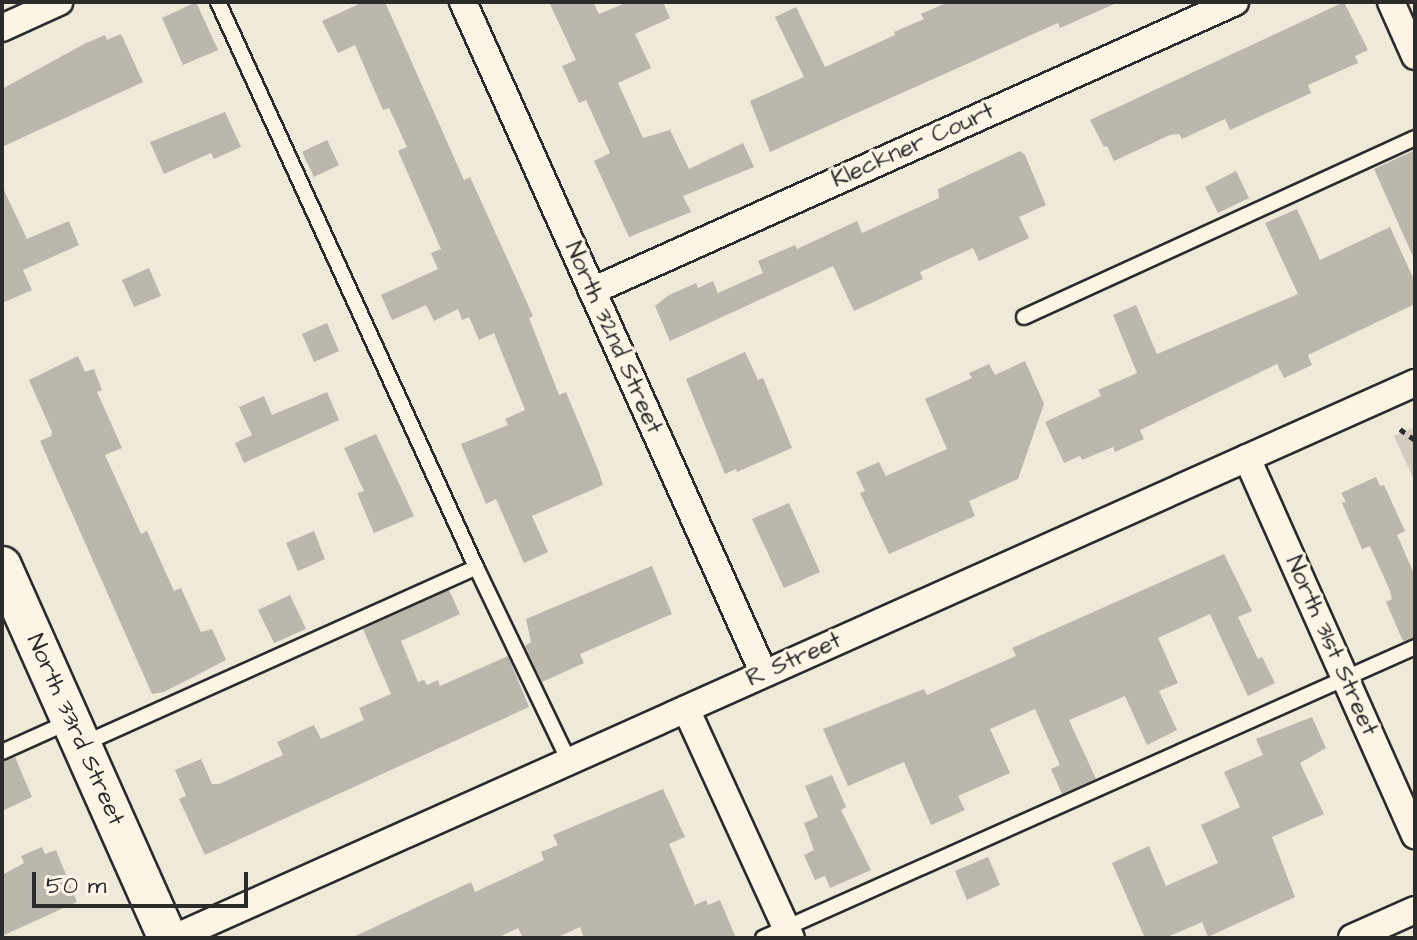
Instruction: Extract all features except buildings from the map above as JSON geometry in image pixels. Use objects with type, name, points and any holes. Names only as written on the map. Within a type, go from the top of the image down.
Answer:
[{"type":"main road","name":"North 33rd Street","points":[[2,566],[171,938]]},
{"type":"street","points":[[2,28],[59,2]]},
{"type":"street","name":"North 32nd Street","points":[[463,2],[764,674]]},
{"type":"street","name":"Kleckner Court","points":[[592,291],[1235,2]]},
{"type":"street","points":[[1391,2],[1415,56]]},
{"type":"street","name":"R Street","points":[[171,938],[1415,383]]},
{"type":"street","name":"North 31st Street","points":[[1247,458],[1415,835]]},
{"type":"street","points":[[686,709],[780,935]]},
{"type":"street","points":[[1352,938],[1415,910]]},
{"type":"lane","points":[[218,2],[476,567],[569,761]]},
{"type":"lane","points":[[1024,317],[1415,138]]},
{"type":"lane","points":[[2,752],[77,733],[476,567]]},
{"type":"lane","points":[[780,935],[1415,647]]},
{"type":"path","points":[[1400,429],[1415,440]]},
{"type":"shaded area","points":[[1415,427],[1415,482],[1394,436]]}]
